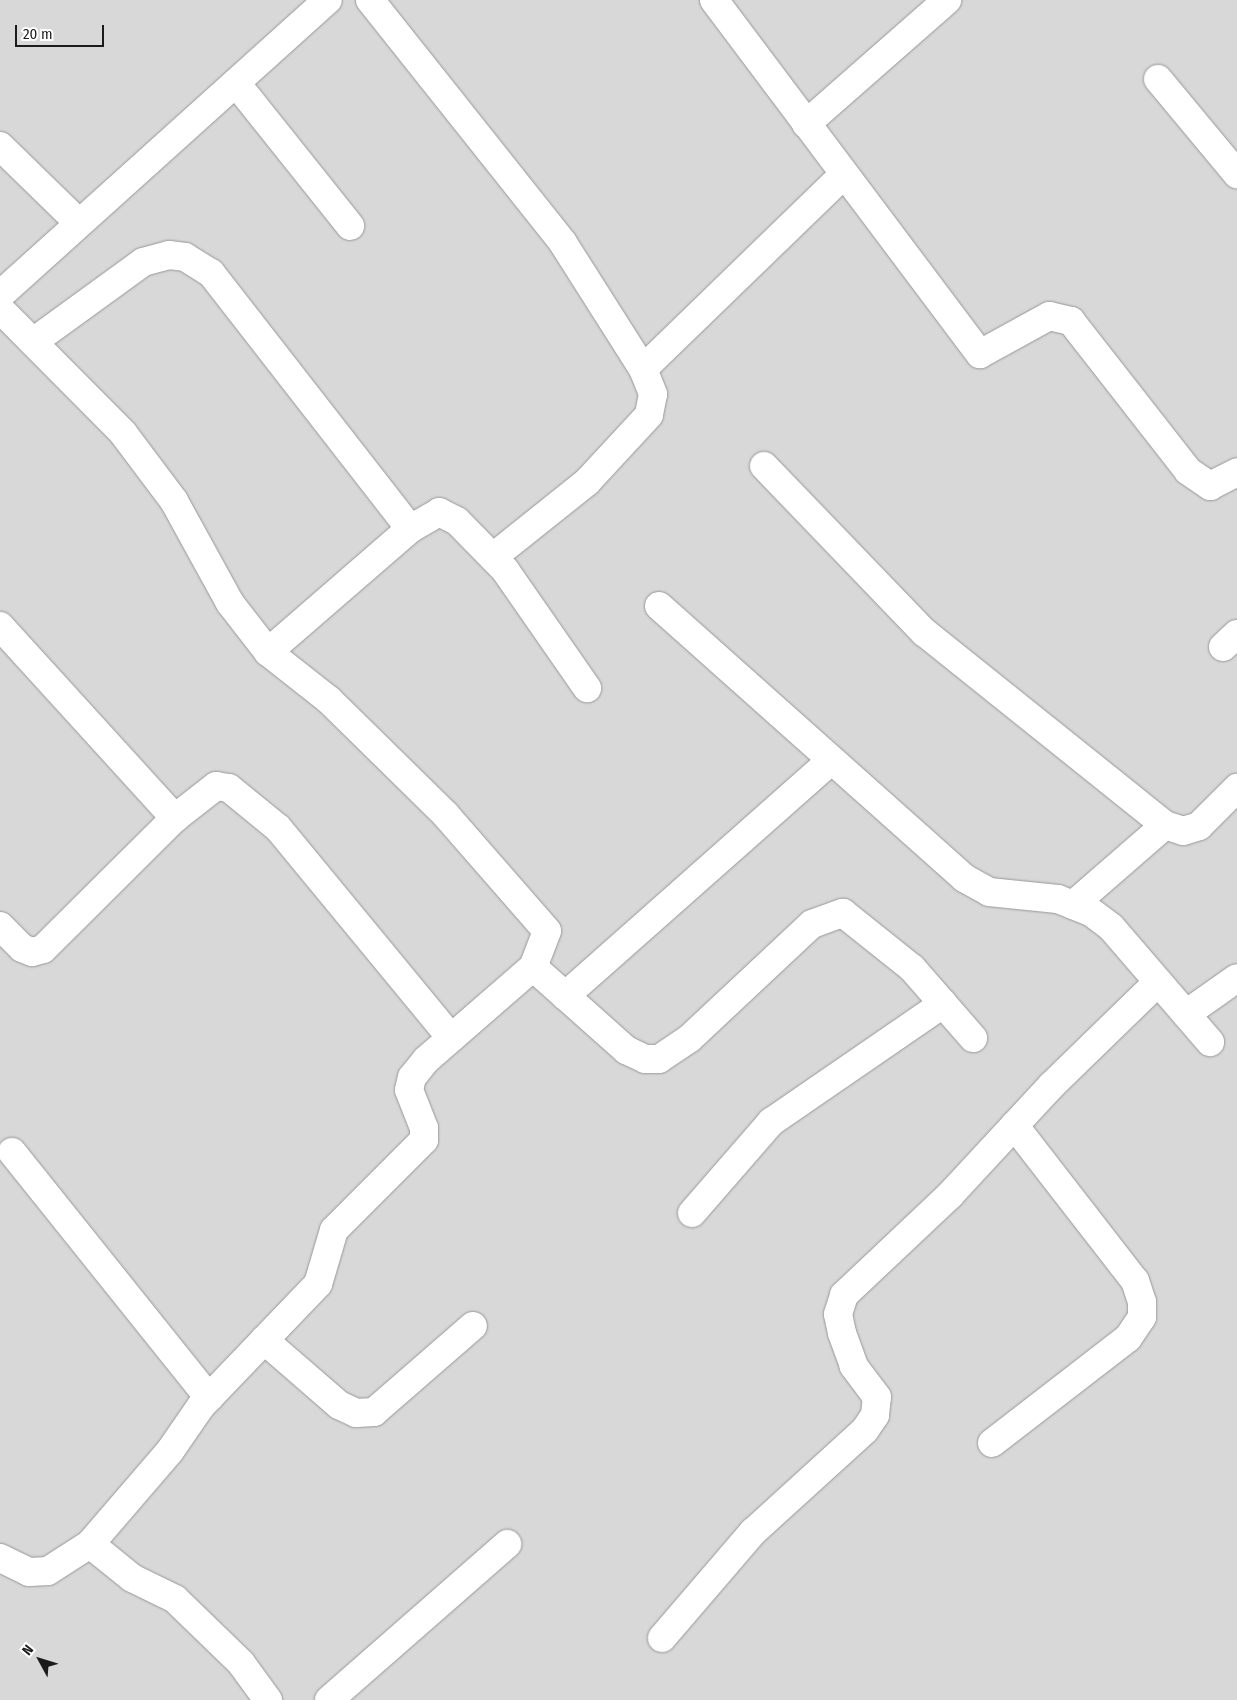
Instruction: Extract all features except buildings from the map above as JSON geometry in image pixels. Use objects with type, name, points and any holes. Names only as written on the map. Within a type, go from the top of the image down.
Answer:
[{"type":"street","points":[[0,295],[328,0]]},
{"type":"street","points":[[370,0],[563,243],[644,369],[653,394],[649,414],[586,482],[493,557]]},
{"type":"street","points":[[714,0],[843,175],[980,354],[1049,316],[1071,321],[1188,471],[1210,486],[1237,472]]},
{"type":"street","points":[[806,124],[947,0]]},
{"type":"street","points":[[1158,79],[1237,174]]},
{"type":"street","points":[[236,83],[350,226]]},
{"type":"street","points":[[0,146],[79,223]]},
{"type":"street","points":[[644,369],[843,175]]},
{"type":"street","points":[[33,342],[143,262],[169,255],[185,256],[211,272],[410,529]]},
{"type":"street","points":[[0,309],[123,433],[174,501],[230,603],[268,652],[329,700],[438,807],[540,920],[547,931],[533,967],[451,1038],[412,1077],[409,1090],[424,1128],[424,1140],[334,1230],[318,1284],[209,1398],[170,1451],[90,1544],[48,1571],[29,1572],[0,1558]]},
{"type":"street","points":[[764,466],[924,632],[1165,825],[1183,831],[1199,826],[1237,788]]},
{"type":"street","points":[[268,652],[410,529],[439,512],[456,521],[493,557],[588,688]]},
{"type":"street","points":[[659,606],[964,878],[989,892],[1058,899],[1091,912],[1112,927],[1210,1042]]},
{"type":"street","points":[[0,626],[175,818]]},
{"type":"street","points":[[565,996],[832,760]]},
{"type":"street","points":[[0,926],[22,948],[32,952],[43,949],[175,818],[216,786],[229,788],[278,828],[451,1038]]},
{"type":"street","points":[[1073,905],[1165,825]]},
{"type":"street","points":[[533,967],[626,1050],[645,1059],[660,1059],[690,1038],[812,924],[843,913],[912,968],[973,1038]]},
{"type":"street","points":[[1186,1014],[1237,978]]},
{"type":"street","points":[[662,1638],[753,1532],[865,1430],[875,1415],[877,1397],[854,1366],[842,1333],[838,1314],[844,1295],[950,1195],[1014,1125],[1158,982]]},
{"type":"street","points":[[692,1213],[771,1122],[943,1004]]},
{"type":"street","points":[[992,1443],[1128,1338],[1142,1317],[1142,1302],[1135,1282],[1014,1125]]},
{"type":"street","points":[[12,1152],[209,1398]]},
{"type":"street","points":[[264,1340],[339,1405],[356,1413],[374,1412],[473,1326]]},
{"type":"street","points":[[90,1544],[132,1578],[175,1599],[241,1663],[268,1700]]},
{"type":"street","points":[[329,1700],[507,1544]]},
{"type":"shaded area","points":[[0,0],[1237,0],[1237,1700],[0,1700]]}]
